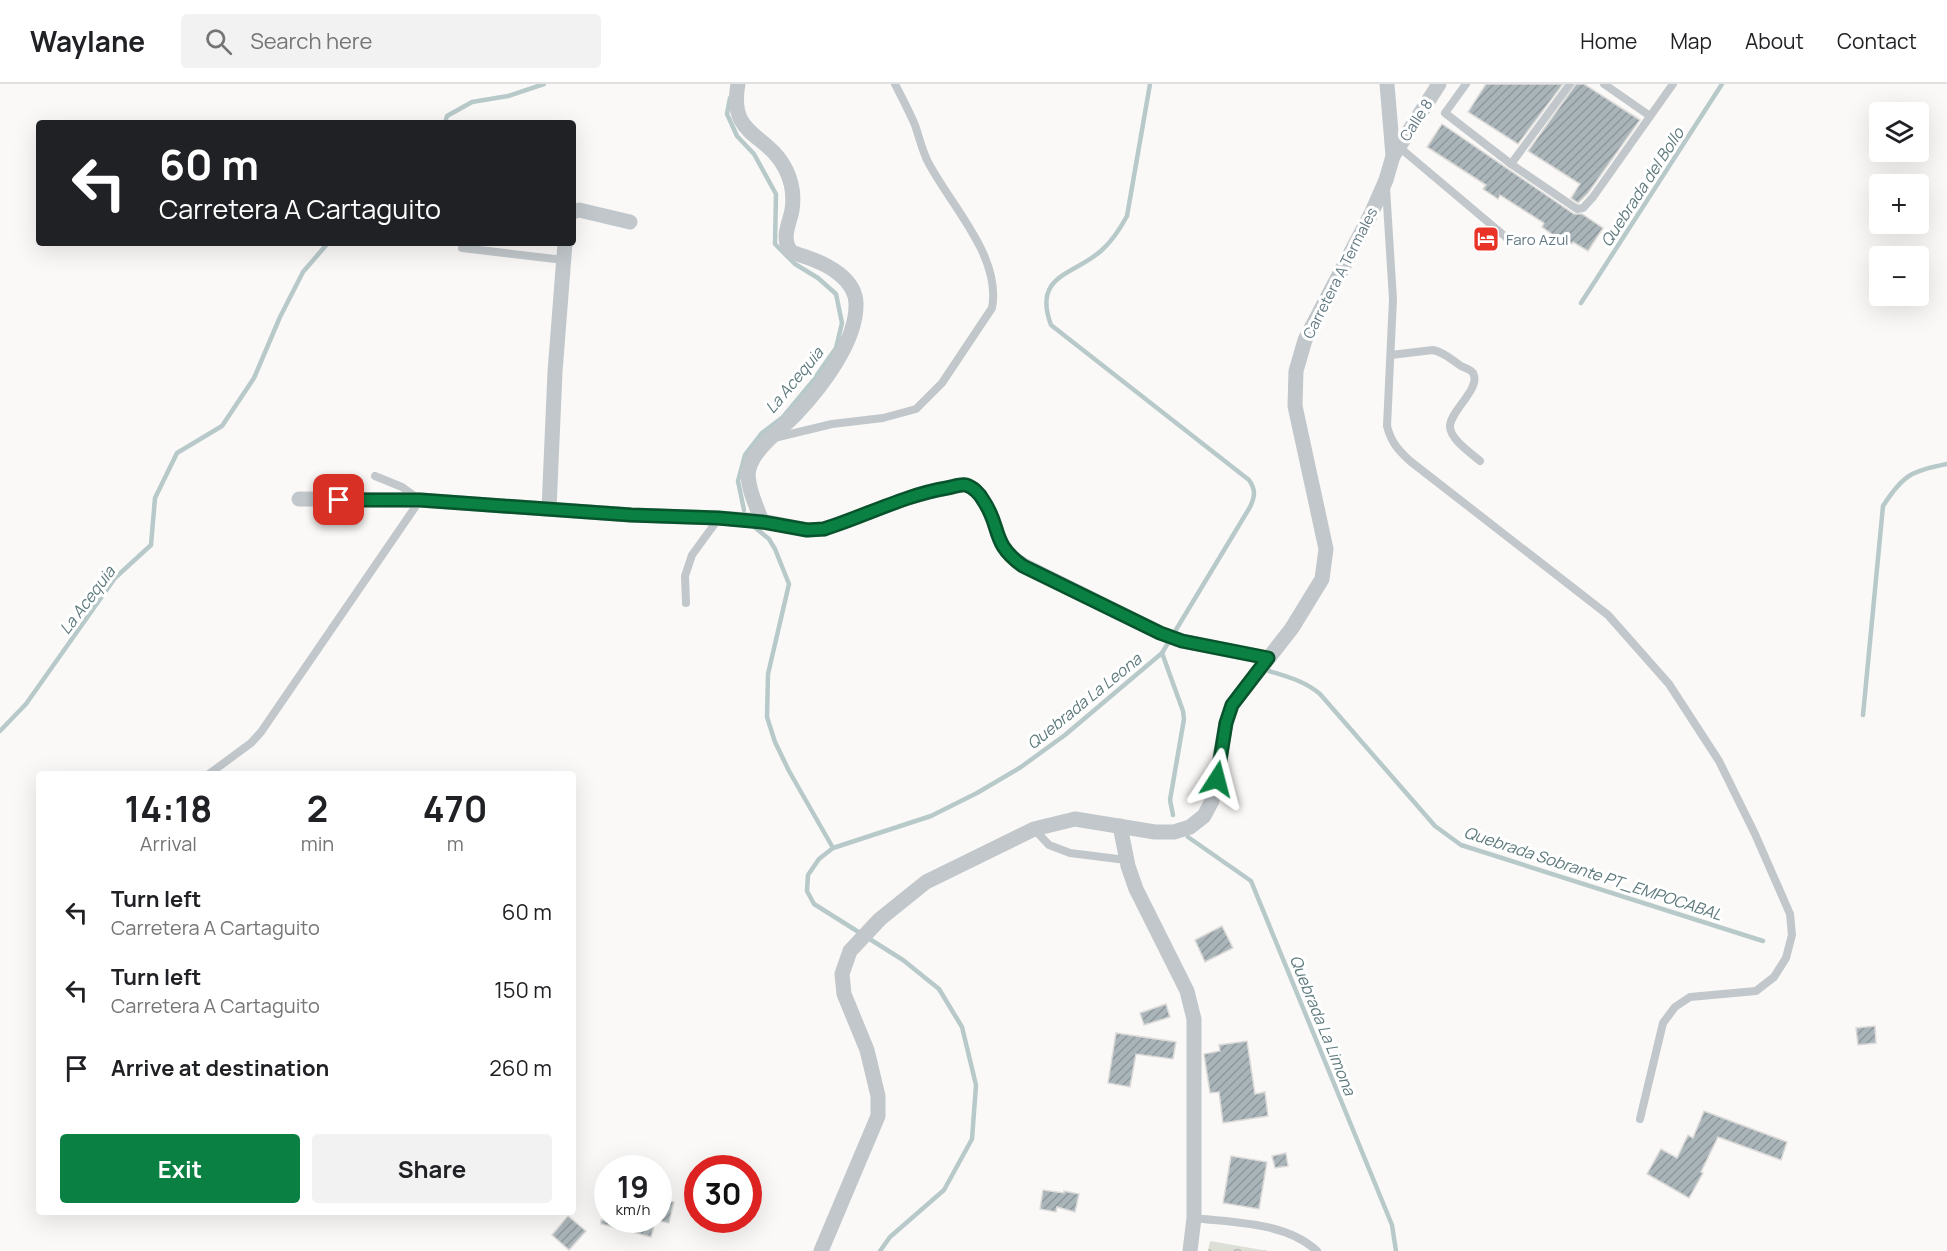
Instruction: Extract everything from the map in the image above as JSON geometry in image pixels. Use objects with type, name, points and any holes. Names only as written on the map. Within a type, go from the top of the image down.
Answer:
[{"type":"street","points":[[738,84],[736,98],[741,122],[776,154],[786,170],[793,190],[792,210],[786,230],[788,246],[793,253],[832,268],[849,284],[856,302],[852,331],[833,367],[797,414],[755,456],[748,470],[752,497],[762,522]]},
{"type":"street","name":"Carretera A Termales","points":[[821,1251],[878,1116],[878,1096],[867,1050],[844,994],[843,974],[850,951],[880,919],[926,882],[1034,829],[1075,819],[1174,832],[1190,827],[1204,816],[1212,801],[1226,723],[1232,705],[1292,628],[1322,579],[1326,549],[1295,406],[1296,371],[1305,340],[1371,214],[1396,151],[1387,84]]},
{"type":"street","name":"Calle 8","points":[[1396,151],[1439,84]]},
{"type":"street","points":[[576,211],[630,222]]},
{"type":"street","points":[[549,509],[555,372],[565,246]]},
{"type":"street","points":[[299,499],[420,500],[631,515],[718,518],[762,522],[807,530],[824,529],[925,492],[965,485],[983,499],[999,542],[1010,557],[1023,566],[1160,633],[1182,641],[1268,658]]},
{"type":"street","points":[[1120,826],[1126,860],[1136,889],[1187,992],[1194,1019],[1194,1218],[1190,1251]]},
{"type":"lane","points":[[770,439],[832,424],[883,418],[916,409],[942,383],[992,308],[993,278],[971,232],[927,159],[895,84]]},
{"type":"lane","points":[[1466,84],[1445,113],[1511,164],[1575,209],[1580,209],[1593,197],[1672,84]]},
{"type":"lane","points":[[1511,164],[1570,84]]},
{"type":"lane","points":[[1604,84],[1650,116]]},
{"type":"lane","points":[[1396,151],[1507,238]]},
{"type":"lane","points":[[1386,180],[1393,299],[1387,426],[1390,440],[1410,461],[1608,615],[1669,684],[1719,761],[1755,834],[1790,914],[1792,935],[1786,958],[1774,977],[1756,991],[1690,998],[1675,1007],[1663,1023],[1640,1119]]},
{"type":"lane","points":[[462,248],[564,260]]},
{"type":"lane","points":[[1390,355],[1440,351],[1473,373],[1475,380],[1473,386],[1451,421],[1450,428],[1452,435],[1480,461]]},
{"type":"lane","points":[[213,771],[251,743],[261,732],[420,500],[402,487],[375,476]]},
{"type":"lane","points":[[686,603],[685,576],[692,555],[718,518]]},
{"type":"lane","points":[[1034,829],[1049,845],[1070,853],[1126,860]]},
{"type":"lane","points":[[1194,1218],[1274,1228],[1308,1242],[1317,1251]]},
{"type":"green space","points":[[1210,1241],[1268,1251],[1208,1251]]},
{"type":"building","points":[[1486,84],[1563,84],[1518,144],[1468,112]]},
{"type":"building","points":[[1576,84],[1584,84],[1640,120],[1588,193],[1578,203],[1571,198],[1580,184],[1528,151]]},
{"type":"building","points":[[1442,124],[1574,214],[1582,214],[1603,228],[1588,251],[1557,235],[1556,237],[1542,227],[1544,223],[1500,195],[1498,199],[1483,189],[1486,185],[1427,147]]},
{"type":"building","points":[[1222,926],[1233,948],[1205,962],[1195,940]]},
{"type":"building","points":[[1166,1004],[1170,1017],[1144,1025],[1140,1013]]},
{"type":"building","points":[[1875,1026],[1876,1043],[1858,1045],[1856,1028]]},
{"type":"building","points":[[1116,1033],[1176,1042],[1173,1059],[1136,1054],[1130,1087],[1108,1083]]},
{"type":"building","points":[[1247,1041],[1255,1094],[1265,1092],[1268,1116],[1223,1123],[1219,1092],[1210,1093],[1204,1054],[1220,1051],[1219,1045]]},
{"type":"building","points":[[1704,1111],[1787,1142],[1781,1160],[1718,1137],[1701,1172],[1703,1173],[1689,1198],[1647,1174],[1661,1149],[1677,1158],[1688,1135],[1693,1138]]},
{"type":"building","points":[[1286,1153],[1288,1166],[1275,1168],[1272,1156]]},
{"type":"building","points":[[1231,1156],[1267,1162],[1259,1209],[1223,1203]]},
{"type":"building","points":[[1043,1190],[1079,1194],[1075,1212],[1057,1207],[1056,1212],[1040,1209]]},
{"type":"building","points":[[568,1216],[586,1231],[569,1250],[552,1235]]},
{"type":"building","points":[[636,1233],[652,1233],[651,1237]]},
{"type":"waterway","name":"La Acequia","points":[[446,120],[447,116],[472,102],[508,96],[544,84]]},
{"type":"waterway","name":"Quebrada La Leona","points":[[880,1251],[890,1237],[944,1190],[972,1139],[976,1085],[962,1027],[939,989],[903,960],[814,904],[807,891],[808,875],[819,859],[833,848],[931,816],[1021,767],[1065,735],[1162,653],[1250,507],[1254,496],[1249,480],[1051,325],[1047,295],[1052,285],[1102,250],[1116,234],[1127,216],[1150,84]]},
{"type":"waterway","name":"Quebrada del Bollo","points":[[1581,303],[1722,84]]},
{"type":"waterway","name":"La Acequia","points":[[730,98],[727,114],[737,136],[754,154],[776,194],[775,244],[795,264],[818,278],[836,294],[842,323],[836,348],[812,382],[783,417],[762,433],[745,455],[738,481],[744,510]]},
{"type":"waterway","name":"La Acequia","points":[[0,731],[26,704],[115,578],[151,545],[155,498],[177,453],[222,426],[254,378],[280,317],[303,272],[325,246]]},
{"type":"waterway","points":[[1863,715],[1883,506],[1896,487],[1909,476],[1925,469],[1947,464]]},
{"type":"waterway","name":"La Acequia","points":[[753,526],[769,539],[789,584],[768,674],[767,717],[775,742],[789,771],[833,848]]},
{"type":"waterway","name":"Quebrada La Limona","points":[[1162,653],[1184,719],[1170,800],[1173,815]]},
{"type":"waterway","name":"Quebrada Sobrante PT_EMPOCABAL","points":[[1269,671],[1290,677],[1320,694],[1435,826],[1461,845],[1763,941]]},
{"type":"waterway","name":"Quebrada La Limona","points":[[1188,837],[1251,881],[1392,1225],[1396,1251]]},
{"type":"place","name":"Faro Azul","points":[[1486,239]]},
{"type":"route","points":[[339,500],[420,500],[631,515],[718,518],[762,522],[807,530],[824,529],[849,521],[925,492],[965,485],[983,499],[999,542],[1010,557],[1023,566],[1160,633],[1182,641],[1268,658],[1232,705],[1226,723],[1217,779]]}]
